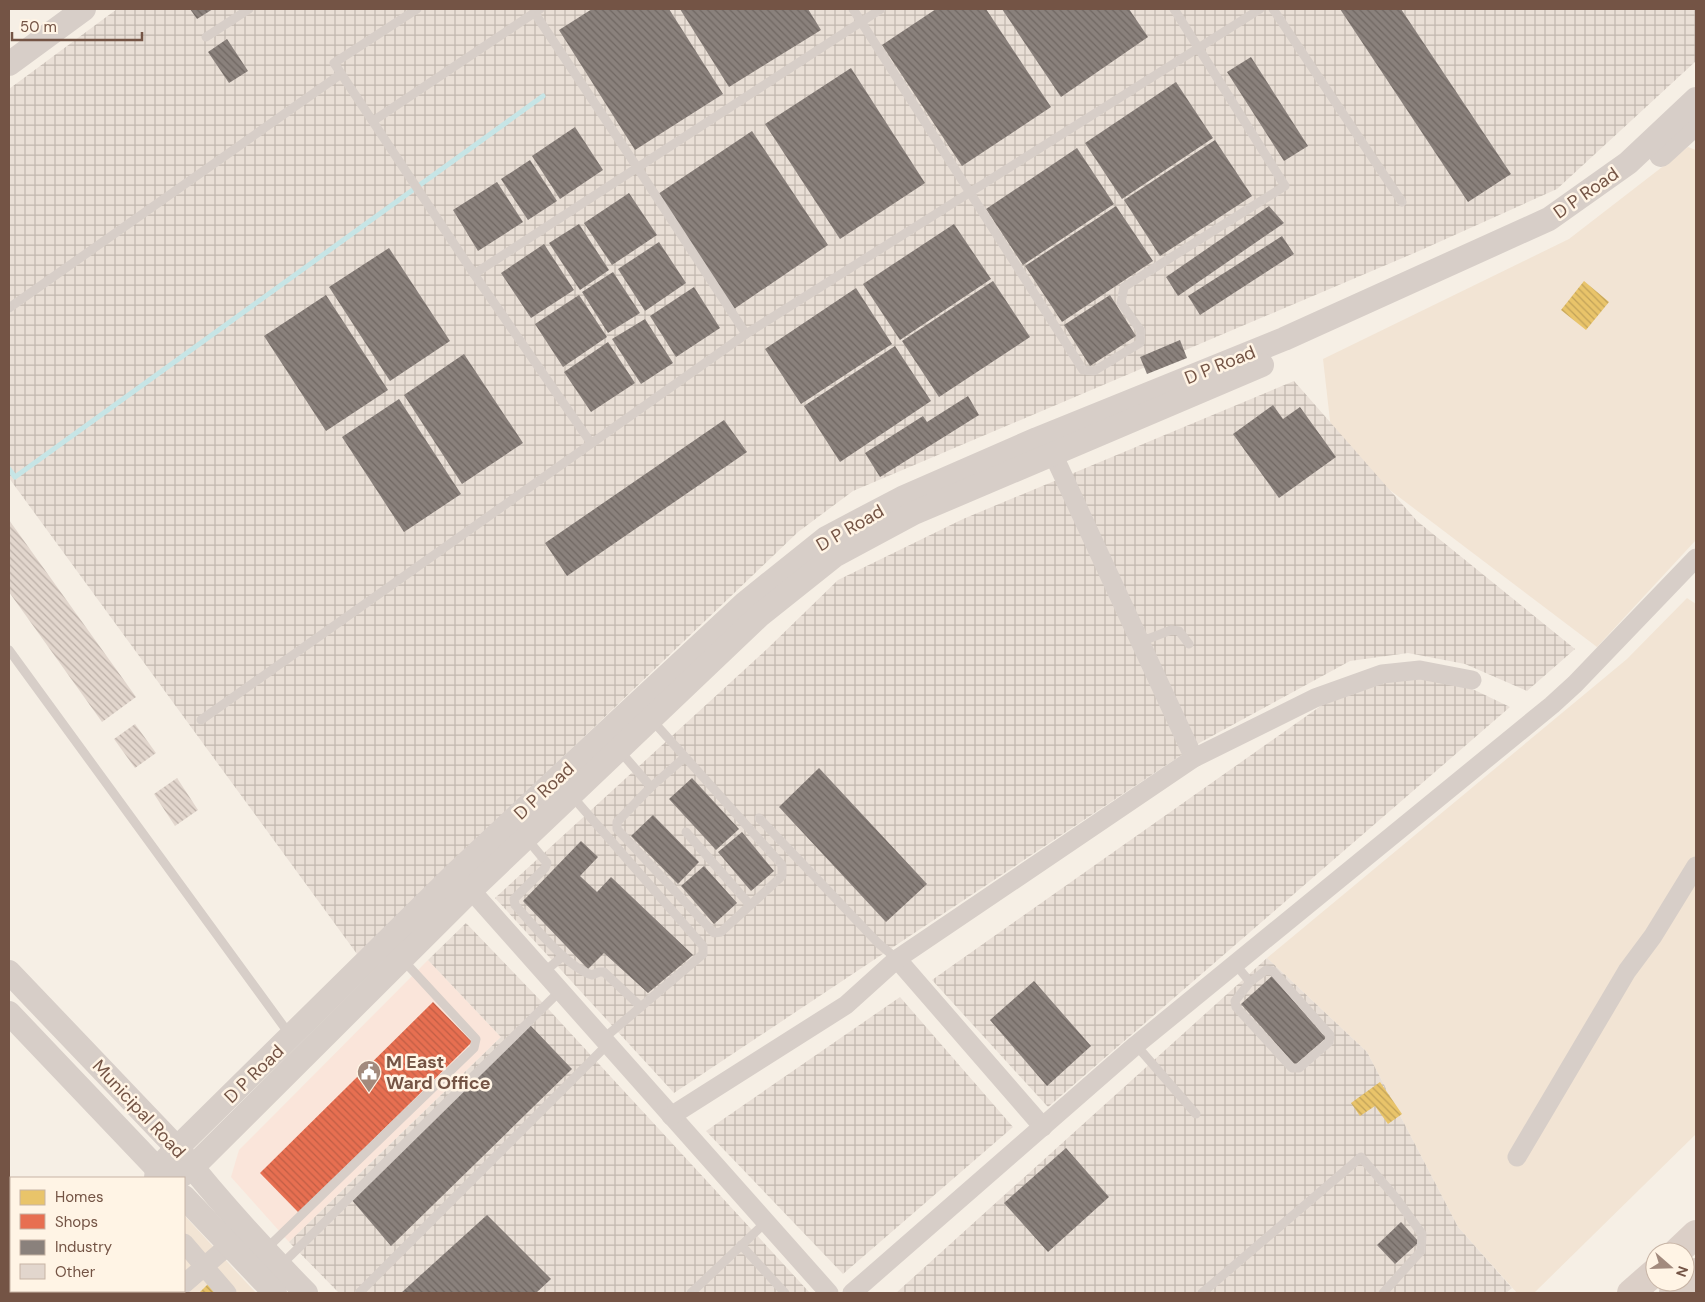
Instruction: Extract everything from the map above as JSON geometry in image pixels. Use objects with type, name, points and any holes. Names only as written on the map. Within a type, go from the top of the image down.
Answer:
[{"type":"highway","points":[[1673,1293],[1696,1272]]},
{"type":"highway","points":[[1631,1293],[1645,1281]]},
{"type":"street","points":[[9,49],[63,9]]},
{"type":"street","points":[[9,64],[84,9]]},
{"type":"street","name":"D P Road","points":[[854,534],[902,498],[1037,439],[1103,422],[1554,234],[1632,179],[1690,125],[1696,99]]},
{"type":"street","name":"D P Road","points":[[177,1148],[291,1037],[464,881],[826,538],[854,534],[914,513],[1053,454],[1103,422]]},
{"type":"street","points":[[1053,454],[1194,758]]},
{"type":"street","points":[[853,1293],[1136,1045],[1569,689],[1696,558]]},
{"type":"street","name":"D P Road","points":[[170,1174],[401,958],[464,881],[526,838],[651,719],[743,618]]},
{"type":"street","points":[[671,1116],[846,1005],[898,959],[1194,758],[1315,698],[1382,674],[1420,670],[1472,680]]},
{"type":"street","points":[[1517,1157],[1627,971],[1653,936],[1696,866]]},
{"type":"street","points":[[464,881],[829,1293]]},
{"type":"street","points":[[898,959],[1043,1127]]},
{"type":"street","name":"Municipal Road","points":[[9,972],[177,1148],[170,1174],[9,1013]]},
{"type":"street","name":"Municipal Road","points":[[185,1188],[261,1259],[306,1293]]},
{"type":"street","name":"Municipal Road","points":[[185,1198],[229,1245],[261,1259],[275,1293]]},
{"type":"street","points":[[185,1244],[227,1293]]},
{"type":"street","points":[[185,1283],[229,1245]]},
{"type":"lane","points":[[206,37],[249,9]]},
{"type":"lane","points":[[417,9],[334,63],[474,274],[591,443]]},
{"type":"lane","points":[[853,9],[1083,370],[1094,372],[1140,343],[1141,331],[1121,303],[1124,287],[1285,186],[1174,9]]},
{"type":"lane","points":[[474,274],[881,9]]},
{"type":"lane","points":[[201,720],[746,334],[1260,9]]},
{"type":"lane","points":[[1274,9],[1402,202]]},
{"type":"lane","points":[[373,120],[537,11],[746,334]]},
{"type":"lane","points":[[9,308],[341,74]]},
{"type":"lane","points":[[1140,642],[1171,630],[1179,631],[1189,644]]},
{"type":"lane","points":[[9,650],[291,1037]]},
{"type":"lane","points":[[651,719],[782,865],[782,876],[721,932],[714,933],[617,829],[617,822],[684,757]]},
{"type":"lane","points":[[619,750],[651,788]]},
{"type":"lane","points":[[359,1293],[641,1007],[703,954],[703,946],[571,795]]},
{"type":"lane","points":[[760,818],[878,943],[898,959]]},
{"type":"lane","points":[[686,832],[750,905]]},
{"type":"lane","points":[[526,838],[547,863],[545,868],[514,899],[515,905],[563,956],[586,973],[592,975],[604,972],[641,1007]]},
{"type":"lane","points":[[544,972],[563,956]]},
{"type":"lane","points":[[261,1259],[474,1048],[476,1039],[401,958]]},
{"type":"lane","points":[[1236,964],[1250,982]]},
{"type":"lane","points":[[1266,970],[1273,972],[1330,1035],[1329,1042],[1299,1068],[1292,1068],[1236,1007],[1235,1001],[1250,982],[1266,970]]},
{"type":"lane","points":[[261,1259],[560,991]]},
{"type":"lane","points":[[1136,1045],[1196,1114]]},
{"type":"lane","points":[[1202,1293],[1361,1157],[1396,1198],[1422,1234],[1421,1251],[1383,1293]]},
{"type":"lane","points":[[691,1293],[766,1222]]},
{"type":"lane","points":[[741,1245],[785,1293]]},
{"type":"shaded area","points":[[117,9],[1696,9],[1696,61],[1557,189],[1419,251],[853,491],[798,532],[357,954],[9,478],[9,89]]},
{"type":"shaded area","points":[[1688,147],[1696,150],[1696,540],[1597,647],[1333,447],[1323,359],[1569,239]]},
{"type":"shaded area","points":[[1294,381],[1417,521],[1575,649],[1527,691],[1465,664],[1408,653],[1350,661],[1201,742],[674,1093],[495,898],[767,649],[838,580],[963,519]]},
{"type":"shaded area","points":[[1687,598],[1696,604],[1696,1134],[1534,1293],[1517,1293],[1458,1227],[1367,1052],[1267,958],[1627,659]]},
{"type":"shaded area","points":[[1400,676],[1462,684],[1510,707],[1048,1107],[932,980],[1349,686]]},
{"type":"shaded area","points":[[466,923],[540,1000],[810,1293],[339,1293],[289,1242],[501,1037],[428,960]]},
{"type":"shaded area","points":[[1267,958],[1367,1052],[1458,1227],[1512,1288],[1506,1293],[896,1293]]},
{"type":"shaded area","name":"M East Ward Office","points":[[428,960],[501,1037],[289,1242],[231,1177],[239,1150]]},
{"type":"shaded area","points":[[900,997],[1013,1127],[843,1274],[706,1131]]},
{"type":"shaded area","points":[[185,1216],[256,1293],[53,1293],[185,1292]]},
{"type":"building: Homes","points":[[1584,281],[1609,302],[1586,330],[1561,310]]},
{"type":"building: Homes","points":[[1380,1082],[1402,1114],[1388,1124],[1375,1106],[1360,1116],[1351,1103]]},
{"type":"building: Homes","points":[[208,1284],[217,1293],[199,1293]]},
{"type":"building: Homes","points":[[86,1292],[134,1292],[133,1293],[85,1293]]},
{"type":"building: Shops","points":[[433,1002],[472,1042],[299,1213],[260,1173]]},
{"type":"building: Industry","points":[[190,9],[213,9],[197,19]]},
{"type":"building: Industry","points":[[592,9],[669,9],[723,94],[635,150],[559,30]]},
{"type":"building: Industry","points":[[680,9],[808,9],[821,30],[729,87]]},
{"type":"building: Industry","points":[[936,9],[986,9],[1051,107],[962,166],[882,45]]},
{"type":"building: Industry","points":[[1002,9],[1129,9],[1148,37],[1061,97]]},
{"type":"building: Industry","points":[[1340,9],[1401,9],[1511,174],[1468,202]]},
{"type":"building: Industry","points":[[227,39],[248,71],[229,83],[208,52]]},
{"type":"building: Industry","points":[[1251,57],[1308,146],[1284,161],[1227,72]]},
{"type":"building: Industry","points":[[851,68],[925,183],[840,239],[765,124]]},
{"type":"building: Industry","points":[[1176,82],[1213,138],[1122,199],[1085,143]]},
{"type":"building: Industry","points":[[575,127],[603,170],[560,199],[532,156]]},
{"type":"building: Industry","points":[[752,131],[828,245],[734,309],[658,194]]},
{"type":"building: Industry","points":[[1215,140],[1252,196],[1160,256],[1124,200]]},
{"type":"building: Industry","points":[[1077,148],[1114,204],[1023,265],[986,209]]},
{"type":"building: Industry","points":[[530,160],[557,201],[528,220],[501,179]]},
{"type":"building: Industry","points":[[497,182],[523,222],[478,251],[453,210]]},
{"type":"building: Industry","points":[[629,193],[657,235],[612,265],[584,223]]},
{"type":"building: Industry","points":[[1116,206],[1153,261],[1062,322],[1025,266]]},
{"type":"building: Industry","points":[[1269,206],[1284,223],[1178,296],[1166,277]]},
{"type":"building: Industry","points":[[579,224],[609,270],[580,290],[549,243]]},
{"type":"building: Industry","points":[[954,224],[991,279],[900,340],[863,284]]},
{"type":"building: Industry","points":[[1282,236],[1294,254],[1200,315],[1188,296]]},
{"type":"building: Industry","points":[[659,242],[686,283],[645,311],[618,269]]},
{"type":"building: Industry","points":[[544,244],[574,290],[531,318],[501,273]]},
{"type":"building: Industry","points":[[389,248],[450,341],[390,381],[329,287]]},
{"type":"building: Industry","points":[[613,272],[640,313],[608,333],[582,292]]},
{"type":"building: Industry","points":[[993,281],[1030,337],[939,397],[902,341]]},
{"type":"building: Industry","points":[[694,287],[720,328],[676,357],[650,316]]},
{"type":"building: Industry","points":[[856,288],[892,344],[801,404],[765,349]]},
{"type":"building: Industry","points":[[326,295],[388,390],[326,431],[264,336]]},
{"type":"building: Industry","points":[[579,295],[607,337],[563,367],[535,324]]},
{"type":"building: Industry","points":[[1110,295],[1136,336],[1090,366],[1064,325]]},
{"type":"building: Industry","points":[[645,319],[673,363],[641,384],[612,339]]},
{"type":"building: Industry","points":[[1180,340],[1187,358],[1147,374],[1140,357]]},
{"type":"building: Industry","points":[[608,342],[635,383],[591,412],[564,372]]},
{"type":"building: Industry","points":[[895,346],[931,401],[840,462],[804,406]]},
{"type":"building: Industry","points":[[464,354],[523,443],[462,484],[404,395]]},
{"type":"building: Industry","points":[[968,396],[979,415],[880,477],[865,453],[923,416],[927,422]]},
{"type":"building: Industry","points":[[399,399],[461,494],[404,532],[342,437]]},
{"type":"building: Industry","points":[[1273,405],[1283,419],[1300,407],[1336,457],[1279,498],[1233,434]]},
{"type":"building: Industry","points":[[724,420],[747,452],[567,576],[545,543]]},
{"type":"building: Industry","points":[[819,768],[927,884],[886,922],[779,807]]},
{"type":"building: Industry","points":[[692,778],[739,829],[716,850],[669,799]]},
{"type":"building: Industry","points":[[653,815],[699,862],[678,884],[631,836]]},
{"type":"building: Industry","points":[[742,832],[774,871],[751,891],[718,852]]},
{"type":"building: Industry","points":[[581,841],[598,857],[580,876],[597,892],[611,877],[693,955],[648,993],[604,953],[588,969],[523,901]]},
{"type":"building: Industry","points":[[704,866],[737,903],[714,924],[681,886]]},
{"type":"building: Industry","points":[[1272,976],[1326,1038],[1295,1065],[1241,1004]]},
{"type":"building: Industry","points":[[1034,981],[1091,1046],[1047,1086],[990,1020]]},
{"type":"building: Industry","points":[[529,1024],[572,1069],[391,1246],[351,1199]]},
{"type":"building: Industry","points":[[1066,1148],[1109,1197],[1048,1252],[1004,1203]]},
{"type":"building: Industry","points":[[487,1215],[551,1279],[536,1293],[401,1293]]},
{"type":"building: Industry","points":[[1401,1222],[1419,1242],[1395,1264],[1377,1245]]},
{"type":"building: Other","points":[[9,520],[136,697],[102,722],[9,592]]},
{"type":"building: Other","points":[[135,724],[156,753],[135,768],[114,739]]},
{"type":"building: Other","points":[[177,778],[198,810],[175,826],[154,794]]},
{"type":"waterway","points":[[9,469],[15,477],[543,96]]},
{"type":"place","name":"M East Ward Office","points":[[369,1093]]}]
